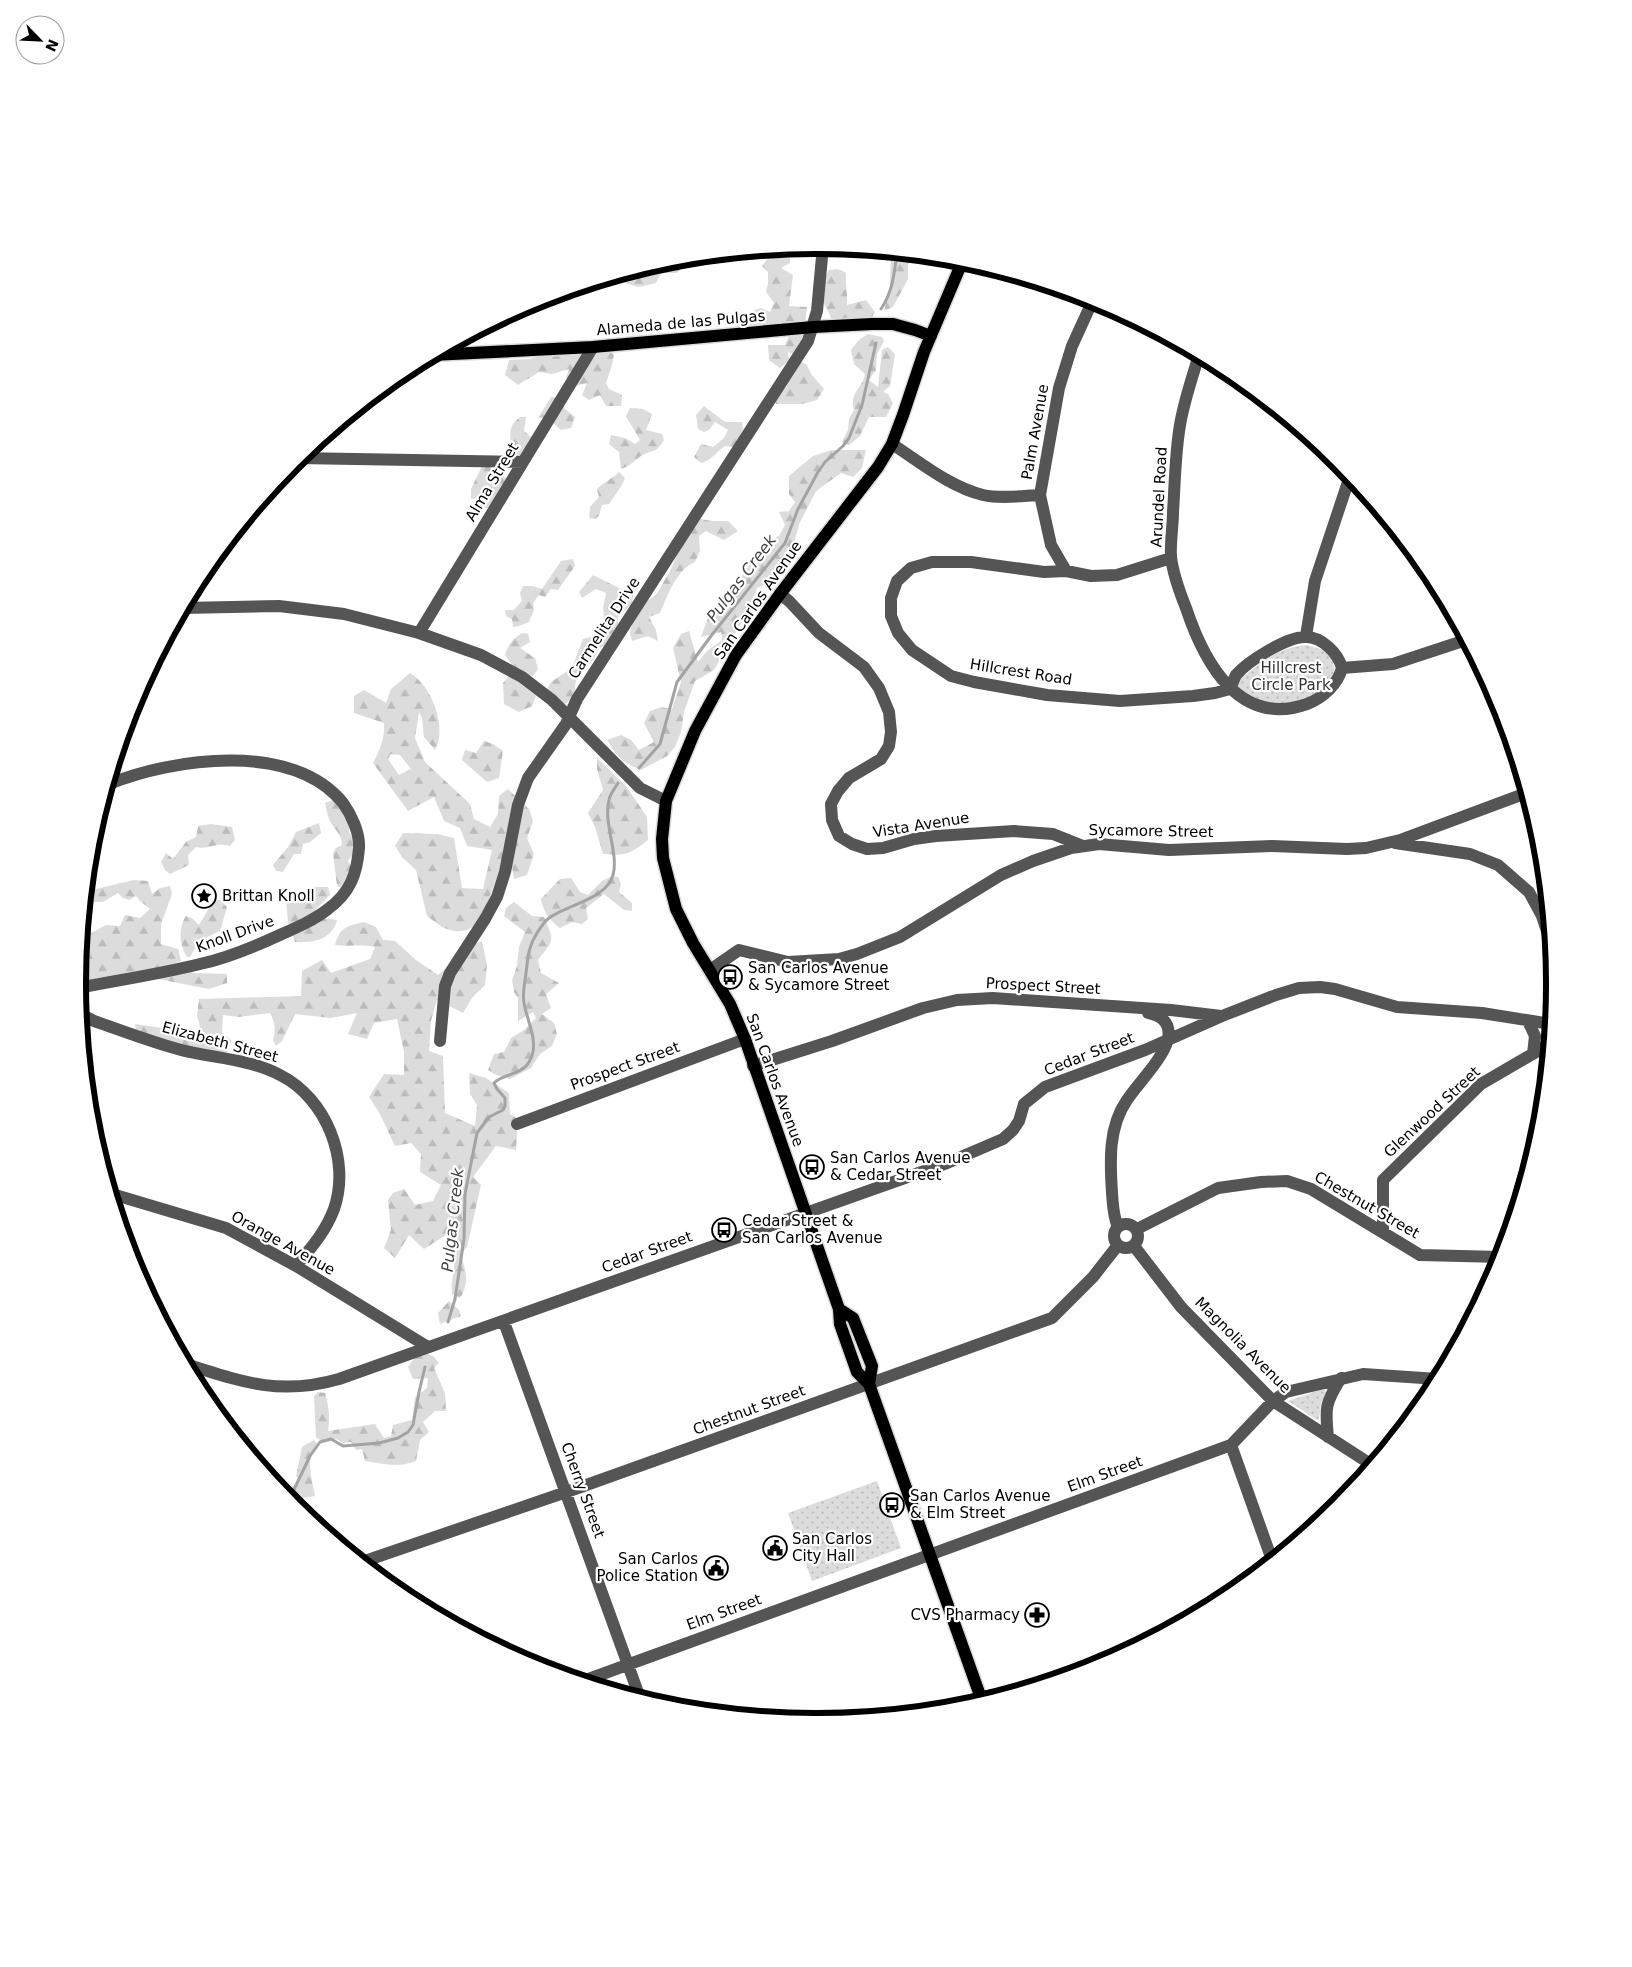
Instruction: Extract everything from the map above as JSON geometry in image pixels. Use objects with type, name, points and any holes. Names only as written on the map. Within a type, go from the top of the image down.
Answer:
[{"type":"main road","name":"San Carlos Avenue","points":[[959,268],[931,336],[892,444],[878,467],[780,594],[736,655],[695,731],[666,801],[662,839],[663,858],[676,909],[693,943],[730,1004],[745,1039],[839,1309],[840,1324],[857,1372],[869,1384],[980,1694]]},
{"type":"main road","name":"Alameda de las Pulgas","points":[[447,354],[593,347],[813,327],[893,324],[931,336]]},
{"type":"street","name":"Carmelita Drive","points":[[440,1041],[446,986],[450,973],[497,897],[505,872],[518,805],[528,778],[569,717],[577,699],[808,341],[817,311],[822,254]]},
{"type":"street","name":"Palm Avenue","points":[[1066,571],[1051,545],[1040,495],[1059,388],[1072,346],[1090,307]]},
{"type":"street","name":"Alma Street","points":[[419,633],[593,347]]},
{"type":"street","name":"Arundel Road","points":[[1197,362],[1179,432],[1175,464],[1171,558],[1180,592],[1193,628],[1217,674],[1230,689]]},
{"type":"street","points":[[892,444],[960,487],[983,495],[999,497],[1040,495]]},
{"type":"street","points":[[310,458],[523,462]]},
{"type":"street","points":[[1306,636],[1315,581],[1348,483]]},
{"type":"street","name":"Hillcrest Road","points":[[1171,558],[1117,575],[1091,576],[1066,571],[1044,572],[971,562],[932,562],[911,568],[897,581],[891,598],[891,616],[898,633],[912,650],[951,676],[974,682],[1046,695],[1120,701],[1193,696],[1230,689]]},
{"type":"street","name":"Vista Avenue","points":[[780,594],[819,632],[864,667],[879,688],[889,712],[891,732],[889,746],[881,759],[849,778],[838,791],[831,804],[832,820],[839,836],[852,844],[867,849],[883,848],[914,839],[936,836],[1014,831],[1053,834],[1083,846]]},
{"type":"street","points":[[191,608],[279,606],[344,614],[419,633],[481,655],[522,677],[552,700],[640,788],[666,801]]},
{"type":"street","points":[[1306,636],[1320,641],[1332,650],[1340,661],[1342,668],[1334,686],[1309,703],[1295,708],[1266,708],[1238,696],[1230,689],[1236,675],[1264,652],[1306,636]]},
{"type":"street","points":[[1342,668],[1393,664],[1460,642]]},
{"type":"street","name":"Knoll Drive","points":[[86,986],[202,964],[255,946],[312,920],[329,909],[344,895],[358,868],[359,844],[350,812],[333,791],[309,776],[287,767],[230,760],[178,764],[130,775],[115,781]]},
{"type":"street","name":"Sycamore Street","points":[[710,970],[739,950],[788,962],[839,959],[857,954],[900,937],[1001,875],[1033,860],[1072,848],[1099,844],[1169,850],[1272,846],[1366,848],[1392,842],[1521,795]]},
{"type":"street","points":[[1392,842],[1470,854],[1498,866],[1529,892],[1542,911]]},
{"type":"street","name":"Cedar Street","points":[[196,1367],[250,1384],[268,1387],[305,1386],[339,1379],[504,1322],[805,1212],[947,1163],[1003,1139],[1019,1121],[1024,1104],[1045,1087],[1145,1050],[1222,1016],[1299,988],[1320,987],[1354,994],[1397,1008],[1482,1013],[1544,1023]]},
{"type":"street","name":"Prospect Street","points":[[753,1066],[832,1041],[923,1008],[957,1000],[993,998],[1171,1010],[1222,1016]]},
{"type":"street","points":[[1118,1226],[1114,1219],[1110,1168],[1115,1126],[1126,1101],[1161,1054],[1168,1032],[1166,1021],[1163,1018],[1131,1008]]},
{"type":"street","name":"Elizabeth Street","points":[[87,1018],[94,1022],[180,1050],[264,1068],[282,1075],[305,1092],[325,1119],[334,1141],[338,1184],[334,1208],[324,1231],[296,1266]]},
{"type":"street","points":[[1528,1021],[1535,1036],[1533,1054]]},
{"type":"street","name":"Prospect Street","points":[[517,1124],[745,1039]]},
{"type":"street","name":"Glenwood Street","points":[[1382,1231],[1383,1180],[1481,1084],[1543,1048]]},
{"type":"street","name":"Chestnut Street","points":[[1137,1229],[1218,1188],[1261,1182],[1287,1181],[1311,1189],[1420,1255],[1493,1256]]},
{"type":"street","name":"Orange Avenue","points":[[118,1196],[226,1228],[296,1266],[428,1347]]},
{"type":"street","points":[[1126,1223],[1137,1229],[1138,1241],[1134,1246],[1126,1248],[1118,1246],[1114,1238],[1115,1230],[1118,1226],[1126,1223]]},
{"type":"street","name":"Chestnut Street","points":[[369,1560],[567,1492],[1052,1318],[1093,1278],[1118,1246]]},
{"type":"street","name":"Magnolia Avenue","points":[[1134,1246],[1181,1306],[1273,1401],[1367,1462]]},
{"type":"street","name":"Cherry Street","points":[[504,1322],[637,1690]]},
{"type":"street","name":"Elm Street","points":[[592,1678],[1230,1445],[1273,1401],[1286,1392],[1363,1374],[1429,1378]]},
{"type":"street","points":[[1328,1437],[1326,1419],[1328,1398],[1341,1378]]},
{"type":"street","points":[[1230,1445],[1270,1554]]},
{"type":"green space","points":[[778,255],[790,256],[790,263],[781,268],[793,275],[789,306],[807,307],[803,341],[795,355],[788,352],[789,361],[780,368],[769,360],[768,345],[785,345],[790,334],[760,330],[753,325],[746,325],[742,320],[752,311],[761,308],[770,312],[774,303],[766,292],[768,272],[762,266],[768,258]]},
{"type":"green space","points":[[891,258],[912,260],[908,265],[908,279],[893,307],[884,311],[890,287]]},
{"type":"green space","points":[[682,267],[677,273],[661,273],[656,283],[639,287],[618,281]]},
{"type":"green space","points":[[838,269],[846,273],[847,305],[866,300],[875,312],[871,319],[848,318],[832,322],[823,300],[822,288],[829,270]]},
{"type":"green space","points":[[868,334],[882,337],[884,341],[877,354],[876,370],[869,380],[878,387],[882,350],[888,347],[895,354],[890,386],[883,392],[888,394],[893,403],[886,417],[869,417],[860,436],[849,445],[842,442],[848,430],[849,419],[854,410],[854,395],[865,374],[854,364],[851,350],[859,340]]},
{"type":"green space","points":[[599,349],[609,350],[614,355],[606,383],[609,389],[622,395],[621,406],[606,406],[600,395],[589,400],[582,395],[587,383],[575,386],[566,378],[569,369],[552,374],[539,372],[518,385],[505,375],[509,360],[531,359],[541,355],[568,352],[578,354],[591,361]]},
{"type":"green space","points":[[800,362],[806,364],[812,375],[824,389],[817,400],[802,404],[776,404],[772,395],[775,389],[787,387],[783,376]]},
{"type":"green space","points":[[551,397],[555,397],[575,417],[571,428],[561,430],[546,417],[538,418]]},
{"type":"green space","points":[[704,406],[725,422],[742,422],[743,429],[734,447],[725,446],[711,458],[701,463],[694,457],[701,444],[713,447],[724,438],[728,430],[715,422],[710,429],[704,432],[698,429],[696,415]]},
{"type":"green space","points":[[630,408],[643,409],[652,414],[646,430],[662,434],[664,440],[655,450],[641,456],[621,469],[619,452],[609,444],[611,435],[625,438],[635,444],[640,440],[626,416]]},
{"type":"green space","points":[[520,417],[526,417],[524,431],[531,437],[534,447],[518,457],[512,447],[510,433],[513,425]]},
{"type":"green space","points":[[832,450],[866,450],[862,468],[853,477],[841,473],[816,491],[800,522],[793,546],[769,582],[757,588],[750,608],[714,670],[695,681],[684,712],[681,732],[675,747],[667,756],[641,770],[625,762],[617,755],[607,740],[621,735],[631,740],[639,750],[654,742],[644,723],[650,711],[661,707],[672,709],[681,682],[673,648],[681,634],[689,631],[698,662],[706,652],[722,640],[721,632],[701,637],[709,615],[728,596],[764,544],[779,536],[785,525],[779,512],[789,511],[795,502],[789,494],[789,476],[813,456]]},
{"type":"green space","points":[[504,464],[503,475],[509,482],[488,508],[484,508],[482,498],[471,499],[471,489],[482,466]]},
{"type":"green space","points":[[619,472],[625,478],[622,485],[609,504],[602,505],[599,516],[595,519],[589,518],[590,507],[599,497],[597,489]]},
{"type":"green space","points":[[700,519],[728,521],[738,531],[724,540],[706,531],[699,536],[700,551],[695,562],[688,566],[678,577],[660,613],[649,617],[656,630],[658,641],[648,636],[632,641],[630,633],[633,621],[647,601],[656,595],[670,571],[681,546]]},
{"type":"green space","points":[[573,559],[575,566],[558,590],[551,589],[545,597],[539,595],[533,603],[534,610],[529,622],[513,627],[512,619],[506,616],[505,610],[514,610],[522,601],[520,593],[523,586],[542,589],[561,561]]},
{"type":"green space","points":[[593,575],[633,595],[632,604],[618,617],[618,625],[609,645],[599,648],[592,661],[583,668],[576,680],[574,695],[569,702],[563,705],[546,691],[551,682],[572,668],[583,639],[595,636],[604,619],[603,608],[606,593],[596,589],[582,598],[579,592]]},
{"type":"green space","points":[[522,633],[528,634],[530,642],[520,648],[535,658],[538,669],[533,676],[524,675],[521,684],[536,696],[532,706],[519,712],[504,704],[503,683],[508,677],[511,663],[505,655],[506,651],[511,642]]},
{"type":"green space","name":"Hillcrest Circle Park","points":[[1307,645],[1327,651],[1333,660],[1334,670],[1332,679],[1317,694],[1291,704],[1258,702],[1236,686],[1238,681],[1270,657],[1287,649]]},
{"type":"green space","points":[[410,673],[425,687],[435,707],[440,730],[439,741],[435,750],[424,737],[422,718],[419,712],[415,738],[425,762],[470,804],[474,819],[490,827],[498,814],[499,796],[508,789],[529,809],[533,821],[527,838],[534,854],[527,875],[514,879],[511,861],[504,866],[497,878],[484,912],[478,922],[470,928],[460,931],[447,929],[427,916],[416,870],[402,857],[395,846],[403,833],[437,834],[454,838],[462,888],[483,889],[492,850],[467,846],[460,828],[444,821],[434,797],[408,811],[373,763],[382,744],[384,723],[354,713],[354,696],[364,690],[386,703],[391,689]],"holes":[[[391,754],[400,755],[411,769],[399,775],[388,759]]]},
{"type":"green space","points":[[484,741],[493,744],[503,751],[499,778],[487,782],[462,760],[465,750],[476,753]]},
{"type":"green space","points":[[597,758],[626,786],[647,817],[648,840],[627,853],[617,855],[603,854],[595,827],[588,813],[603,790],[597,769]]},
{"type":"green space","points":[[335,799],[349,822],[349,832],[357,844],[355,854],[348,860],[353,872],[343,889],[337,886],[333,853],[336,848],[342,845],[342,841],[329,819],[325,803]]},
{"type":"green space","points":[[319,823],[321,833],[310,842],[303,844],[301,854],[294,854],[283,872],[276,871],[273,865],[288,847],[296,832]]},
{"type":"green space","points":[[211,824],[232,827],[235,840],[230,846],[196,847],[188,855],[189,865],[170,874],[165,870],[161,862],[166,853],[173,859],[186,842],[196,837],[198,826]]},
{"type":"green space","points":[[612,876],[618,877],[621,884],[619,892],[632,903],[632,911],[624,910],[604,894],[586,908],[588,919],[582,924],[572,922],[560,928],[550,919],[545,911],[541,899],[560,879],[571,878],[580,892],[588,895],[602,881]]},
{"type":"green space","points":[[134,880],[148,881],[152,894],[160,888],[170,886],[172,894],[161,924],[161,944],[178,949],[181,961],[171,965],[194,973],[227,974],[227,983],[209,989],[158,979],[86,981],[88,935],[106,925],[120,926],[125,915],[140,918],[150,909],[136,896],[129,900],[123,898],[118,893],[103,902],[91,902],[90,913],[92,890]]},
{"type":"green space","points":[[314,887],[328,887],[330,895],[315,910],[323,918],[337,920],[331,932],[321,939],[295,942],[288,922],[286,901],[292,895],[300,897]]},
{"type":"green space","points":[[214,900],[220,900],[227,907],[220,931],[199,941],[190,957],[187,957],[182,947],[180,936],[183,921],[186,916],[192,918],[199,925]]},
{"type":"green space","points":[[514,902],[532,916],[544,917],[551,940],[538,960],[541,973],[559,983],[546,994],[551,1008],[542,1014],[554,1023],[557,1034],[552,1046],[540,1054],[531,1068],[510,1079],[488,1070],[494,1054],[504,1052],[511,1038],[524,1030],[536,1018],[533,1012],[518,1021],[518,998],[514,992],[512,980],[517,966],[519,947],[525,932],[504,916],[506,908]]},
{"type":"green space","points":[[364,922],[376,927],[383,940],[395,941],[416,960],[438,975],[446,968],[456,952],[482,941],[487,965],[485,985],[472,998],[463,1013],[437,1000],[431,1021],[429,1051],[443,1056],[445,1113],[475,1126],[477,1105],[470,1094],[469,1073],[486,1078],[509,1093],[510,1114],[518,1119],[516,1150],[496,1146],[473,1177],[481,1185],[467,1247],[460,1255],[464,1266],[466,1282],[460,1298],[452,1294],[454,1256],[447,1251],[449,1233],[424,1249],[409,1235],[395,1258],[384,1248],[391,1230],[388,1200],[393,1193],[404,1189],[415,1205],[433,1201],[441,1185],[420,1172],[421,1154],[411,1143],[395,1146],[380,1114],[369,1097],[384,1074],[404,1075],[404,1052],[397,1019],[374,1023],[367,1039],[348,1034],[357,1013],[331,1018],[295,1014],[282,1041],[276,1046],[273,1040],[274,1026],[270,1013],[239,1017],[223,1015],[222,1033],[232,1041],[226,1053],[200,1050],[136,1032],[135,1024],[202,1034],[197,1016],[199,999],[301,996],[302,971],[322,960],[331,973],[370,959],[375,947],[335,945],[339,934],[345,928]]},
{"type":"green space","points":[[449,1301],[459,1310],[461,1316],[440,1324],[438,1313]]},
{"type":"green space","points":[[427,1353],[439,1363],[434,1368],[445,1393],[446,1411],[435,1411],[423,1422],[429,1432],[420,1440],[416,1461],[397,1465],[365,1461],[362,1449],[356,1450],[351,1442],[343,1443],[336,1439],[323,1441],[316,1437],[314,1396],[318,1392],[325,1393],[329,1416],[328,1431],[375,1424],[384,1438],[391,1436],[393,1425],[412,1420],[415,1397],[427,1388],[428,1378],[413,1379],[408,1367],[415,1357]]},
{"type":"green space","points":[[1323,1389],[1326,1392],[1321,1403],[1319,1419],[1317,1420],[1288,1401]]},
{"type":"green space","points":[[314,1440],[317,1444],[313,1450],[310,1463],[315,1496],[299,1499],[290,1490],[300,1481],[296,1476],[302,1447]]},
{"type":"green space","points":[[877,1481],[901,1548],[812,1581],[788,1513]]},
{"type":"waterway","name":"Pulgas Creek","points":[[881,309],[891,289],[896,258]]},
{"type":"waterway","name":"Pulgas Creek","points":[[639,768],[660,744],[677,682],[785,543],[798,509],[818,472],[825,462],[849,438],[862,405],[876,343]]},
{"type":"waterway","name":"Pulgas Creek","points":[[448,1322],[455,1299],[464,1239],[465,1194],[477,1133],[489,1117],[503,1110],[505,1106],[505,1098],[494,1083],[524,1068],[531,1058],[533,1050],[532,1034],[523,995],[530,948],[538,931],[549,918],[595,896],[609,883],[613,875],[614,857],[608,809],[610,796],[618,783]]},
{"type":"waterway","name":"Pulgas Creek","points":[[293,1492],[310,1456],[320,1442],[331,1439],[343,1446],[379,1443],[398,1438],[408,1432],[413,1425],[425,1367]]},
{"type":"place","name":"Brittan Knoll","points":[[204,896]]},
{"type":"place","name":"San Carlos Avenue & Sycamore Street","points":[[730,977]]},
{"type":"place","name":"San Carlos Avenue & Cedar Street","points":[[812,1167]]},
{"type":"place","name":"Cedar Street & San Carlos Avenue","points":[[724,1230]]},
{"type":"place","name":"San Carlos Avenue & Elm Street","points":[[892,1505]]},
{"type":"place","name":"San Carlos City Hall","points":[[775,1548]]},
{"type":"place","name":"San Carlos Police Station","points":[[716,1568]]},
{"type":"place","name":"CVS Pharmacy","points":[[1037,1615]]}]
